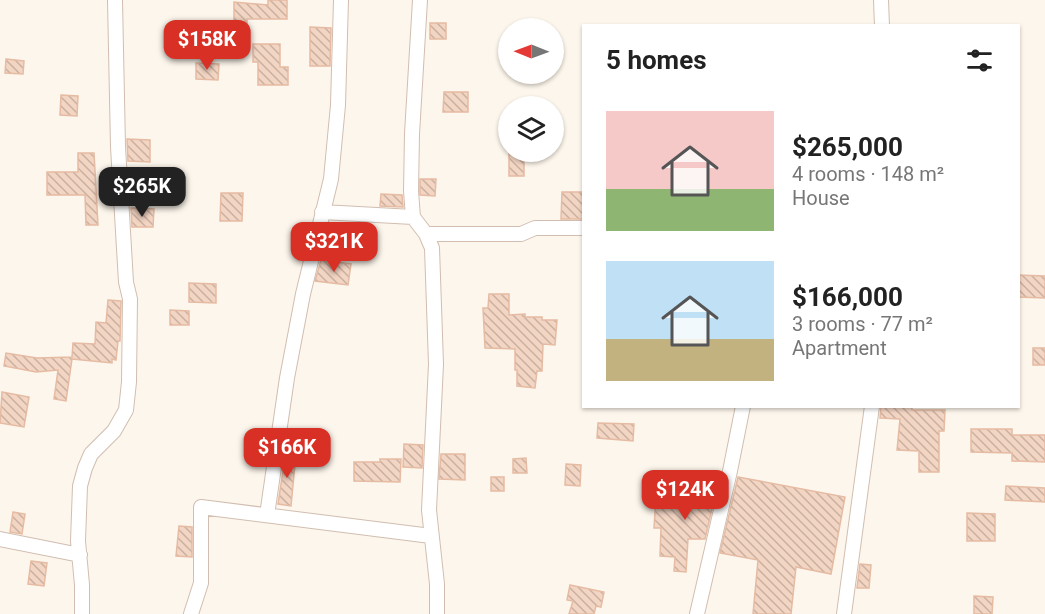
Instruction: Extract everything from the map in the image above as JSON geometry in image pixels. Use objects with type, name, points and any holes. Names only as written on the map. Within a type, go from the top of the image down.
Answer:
[{"type":"street","points":[[82,614],[78,518],[81,486],[91,454],[114,430],[126,410],[129,382],[130,300],[126,282],[118,147],[115,0]]},
{"type":"street","points":[[267,515],[287,378],[330,179],[340,73],[341,0]]},
{"type":"street","points":[[420,0],[412,134],[413,217],[426,234],[432,248],[436,364],[429,510],[437,584],[437,614]]},
{"type":"street","points":[[880,0],[882,24]]},
{"type":"street","points":[[322,212],[413,217]]},
{"type":"street","points":[[426,234],[521,234],[535,228],[582,228]]},
{"type":"street","points":[[697,614],[743,408]]},
{"type":"street","points":[[844,614],[872,408]]},
{"type":"street","points":[[191,614],[201,583],[201,507],[431,536]]},
{"type":"street","points":[[0,540],[80,555]]},
{"type":"building","points":[[268,0],[287,0],[287,19],[247,19],[247,29],[234,29],[234,2],[268,5]]},
{"type":"building","points":[[430,23],[446,23],[446,39],[430,39]]},
{"type":"building","points":[[181,27],[195,28],[194,45],[180,44]]},
{"type":"building","points":[[310,27],[331,28],[330,66],[310,66]]},
{"type":"building","points":[[253,44],[280,44],[280,67],[288,67],[288,85],[258,85],[258,62],[253,62]]},
{"type":"building","points":[[6,59],[24,61],[23,74],[5,73]]},
{"type":"building","points":[[196,63],[219,64],[218,80],[196,79]]},
{"type":"building","points":[[444,92],[468,92],[468,112],[443,112]]},
{"type":"building","points":[[61,95],[78,96],[77,116],[60,115]]},
{"type":"building","points":[[127,139],[150,140],[150,162],[128,161]]},
{"type":"building","points":[[78,153],[94,153],[98,225],[86,225],[85,195],[47,195],[47,172],[78,172]]},
{"type":"building","points":[[509,162],[524,162],[524,176],[509,176]]},
{"type":"building","points":[[420,179],[436,179],[435,196],[420,195]]},
{"type":"building","points":[[562,192],[582,192],[582,219],[561,219]]},
{"type":"building","points":[[221,193],[243,193],[242,221],[220,221]]},
{"type":"building","points":[[381,194],[402,195],[403,207],[380,206]]},
{"type":"building","points":[[131,208],[154,209],[153,227],[132,227]]},
{"type":"building","points":[[321,260],[351,264],[348,285],[315,281]]},
{"type":"building","points":[[1020,275],[1045,276],[1045,298],[1020,297]]},
{"type":"building","points":[[189,283],[216,284],[216,303],[189,302]]},
{"type":"building","points":[[489,294],[509,294],[509,315],[525,314],[525,317],[557,320],[555,345],[543,344],[542,371],[537,371],[535,388],[517,386],[515,349],[485,348],[483,308],[488,308]]},
{"type":"building","points":[[108,300],[121,301],[120,341],[118,341],[116,360],[112,359],[112,363],[72,359],[66,401],[54,399],[58,370],[36,372],[4,366],[6,353],[37,358],[72,357],[73,343],[95,344],[96,322],[106,323]]},
{"type":"building","points":[[170,310],[189,311],[189,325],[170,325]]},
{"type":"building","points":[[1033,348],[1045,348],[1045,365],[1033,365]]},
{"type":"building","points":[[2,392],[29,397],[24,427],[0,423]]},
{"type":"building","points":[[881,408],[945,410],[944,431],[939,431],[939,472],[919,472],[919,451],[897,450],[900,419],[880,418]]},
{"type":"building","points":[[598,423],[634,424],[633,441],[597,438]]},
{"type":"building","points":[[971,429],[1012,429],[1012,435],[1045,435],[1045,462],[1012,461],[1012,453],[971,452]]},
{"type":"building","points":[[287,444],[294,446],[290,463],[295,464],[291,506],[278,504]]},
{"type":"building","points":[[404,444],[423,445],[422,468],[403,467]]},
{"type":"building","points":[[441,454],[465,454],[465,480],[439,479]]},
{"type":"building","points":[[526,458],[527,473],[513,473],[513,459]]},
{"type":"building","points":[[380,459],[401,459],[400,482],[354,481],[354,462],[380,462]]},
{"type":"building","points":[[566,464],[581,465],[580,486],[565,485]]},
{"type":"building","points":[[704,472],[720,474],[705,539],[688,539],[686,572],[674,571],[675,557],[660,556],[661,528],[654,528],[656,495],[669,495],[669,502],[698,505]]},
{"type":"building","points":[[491,477],[504,477],[504,491],[491,491]]},
{"type":"building","points":[[738,477],[845,497],[831,574],[796,567],[791,614],[753,614],[758,560],[720,553]]},
{"type":"building","points":[[1006,486],[1045,488],[1045,502],[1005,500]]},
{"type":"building","points":[[13,512],[25,514],[22,534],[10,532]]},
{"type":"building","points":[[967,513],[995,514],[995,541],[967,541]]},
{"type":"building","points":[[179,526],[192,527],[192,557],[176,556]]},
{"type":"building","points":[[31,561],[47,563],[44,586],[28,584]]},
{"type":"building","points":[[860,564],[871,565],[869,588],[857,588]]},
{"type":"building","points":[[570,585],[604,592],[601,607],[596,606],[594,614],[569,614],[573,601],[567,600]]},
{"type":"building","points":[[974,596],[993,597],[992,614],[974,614]]}]
